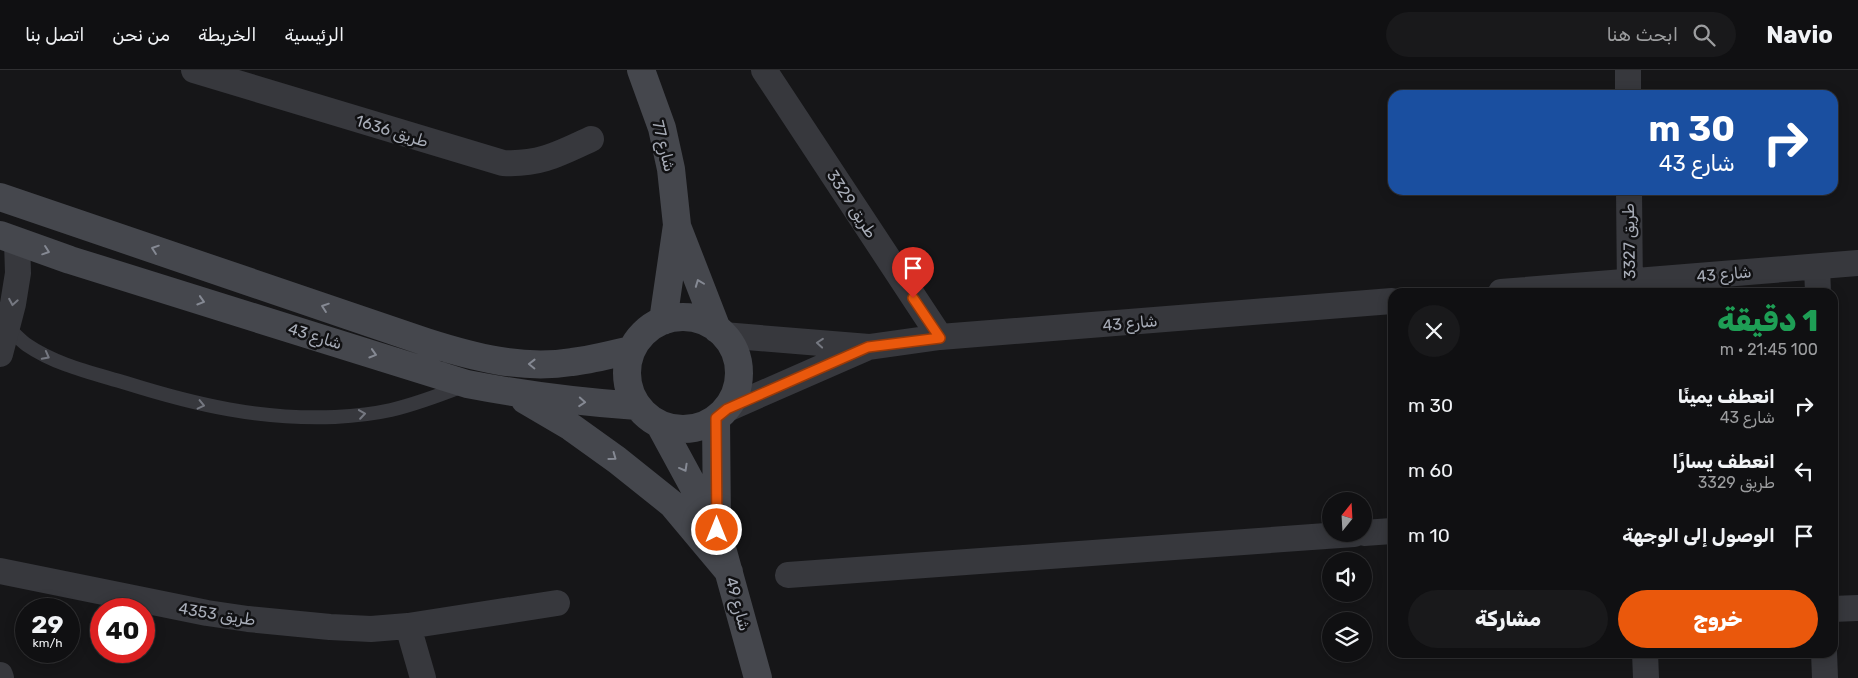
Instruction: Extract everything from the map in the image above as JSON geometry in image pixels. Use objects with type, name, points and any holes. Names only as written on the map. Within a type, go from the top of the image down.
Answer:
[{"type":"street","name":"شارع 77","points":[[641,70],[662,128],[671,169],[677,225],[663,320]]},
{"type":"street","name":"طريق 3329","points":[[764,70],[940,338]]},
{"type":"street","points":[[1628,70],[1628,90]]},
{"type":"street","name":"طريق 1636","points":[[200,71],[503,163],[521,164],[539,161],[591,140]]},
{"type":"street","name":"طريق 3327","points":[[1629,195],[1630,287]]},
{"type":"street","name":"شارع 43","points":[[0,197],[426,342],[488,360],[518,364],[571,363],[632,350]]},
{"type":"street","name":"شارع 77","points":[[677,225],[720,332]]},
{"type":"street","name":"شارع 43","points":[[8,238],[80,263],[467,384],[569,401],[637,406]]},
{"type":"street","points":[[0,354],[13,304],[18,273],[8,238]]},
{"type":"street","name":"شارع 43","points":[[1604,288],[1630,287],[1858,262]]},
{"type":"street","points":[[1818,267],[1818,288]]},
{"type":"street","name":"شارع 43","points":[[720,332],[868,347],[940,338],[1388,301]]},
{"type":"street","points":[[678,317],[694,318],[720,332],[733,348],[736,355],[739,379],[735,394],[722,413],[703,426],[689,429],[674,429],[660,425],[647,417],[637,406],[628,388],[626,368],[632,350],[640,337],[663,320],[678,317]]},
{"type":"street","name":"شارع 43","points":[[722,413],[868,347]]},
{"type":"street","points":[[512,393],[571,427],[617,460],[672,504],[729,572]]},
{"type":"street","name":"شارع 49","points":[[717,530],[722,413]]},
{"type":"street","name":"شارع 49","points":[[660,425],[717,530],[758,678]]},
{"type":"street","points":[[1372,532],[1388,531]]},
{"type":"street","points":[[788,575],[1322,536]]},
{"type":"street","name":"طريق 4353","points":[[0,572],[248,619],[289,624],[371,629],[408,626],[557,603]]},
{"type":"street","points":[[1838,609],[1858,608]]},
{"type":"street","points":[[408,626],[423,678]]},
{"type":"street","points":[[1644,658],[1646,678]]},
{"type":"street","points":[[1824,658],[1825,678]]},
{"type":"lane","points":[[7,327],[27,345],[49,358],[74,367],[178,399],[221,409],[264,415],[308,418],[352,416],[422,402],[467,384]]},
{"type":"route","points":[[717,530],[716,418],[727,409],[868,347],[940,338],[913,298]]}]
